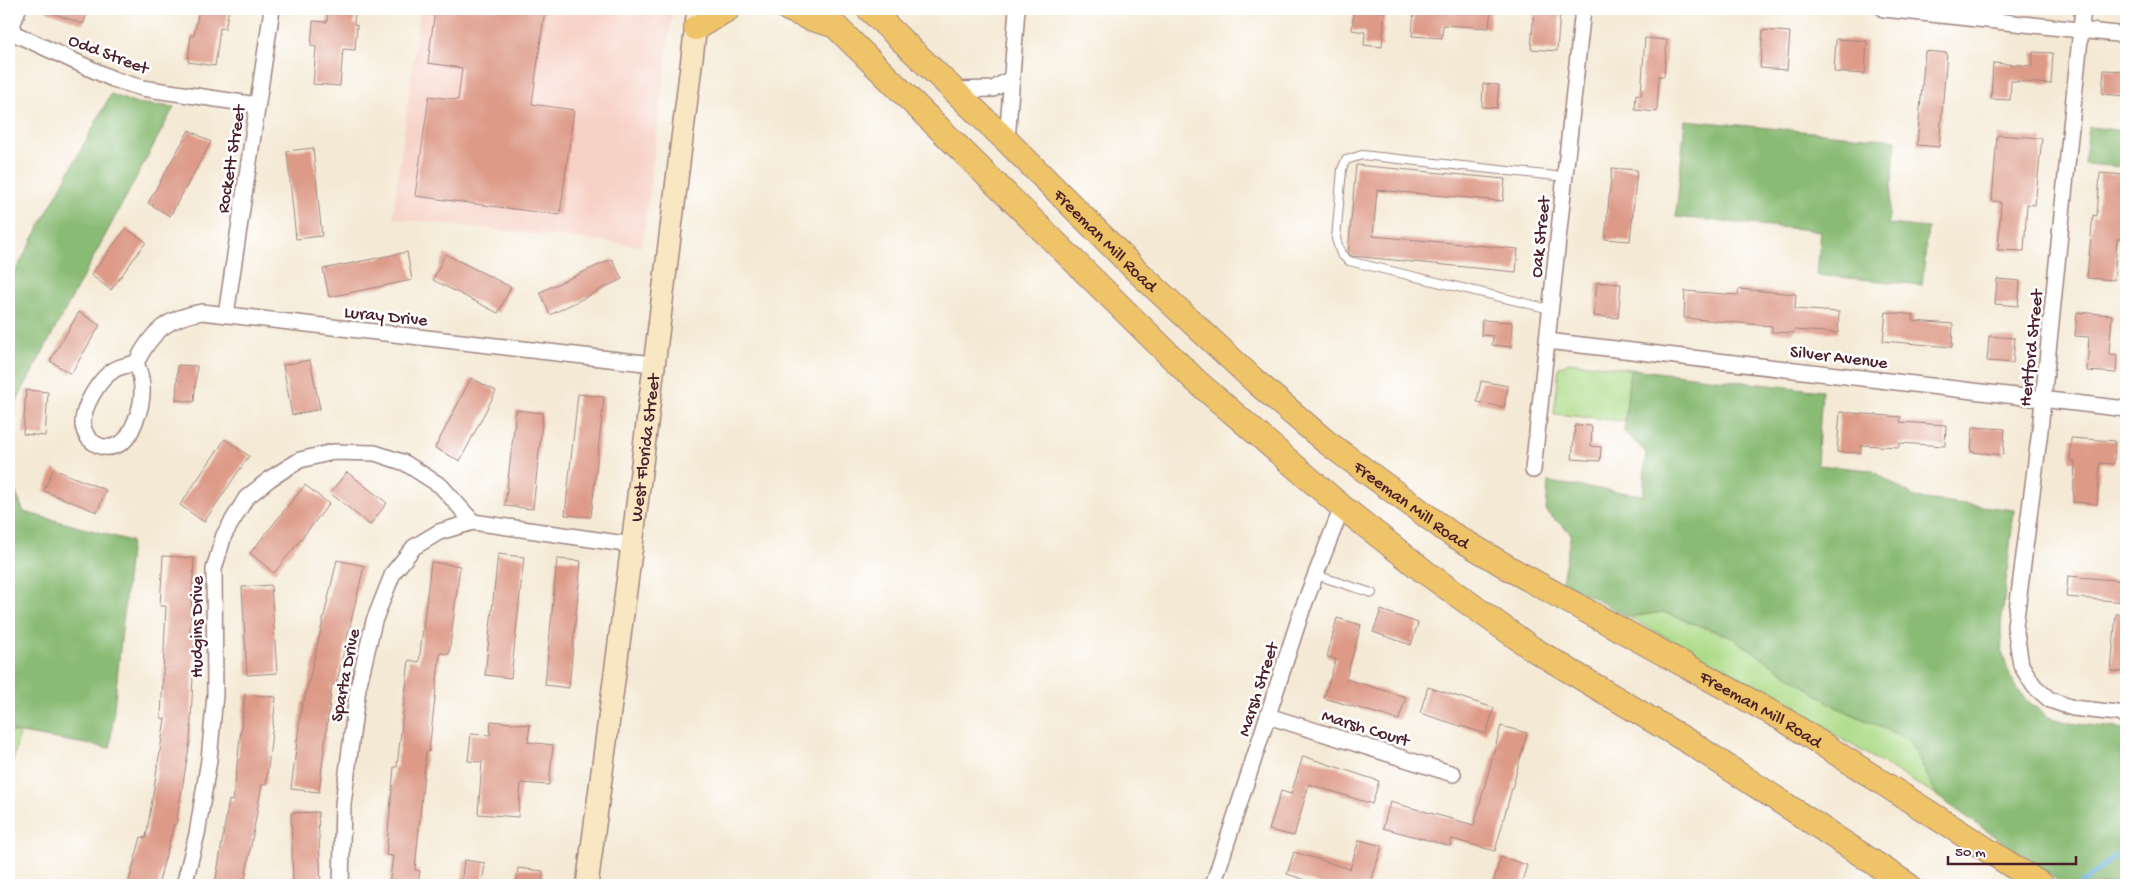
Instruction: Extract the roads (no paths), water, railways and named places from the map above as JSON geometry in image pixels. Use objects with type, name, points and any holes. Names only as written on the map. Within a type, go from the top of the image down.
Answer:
[{"type":"main road","points":[[697,18],[728,9]]},
{"type":"main road","points":[[788,9],[809,18],[835,25]]},
{"type":"main road","points":[[818,9],[1195,380],[1342,507],[1424,572],[1533,649],[1694,745],[1908,885]]},
{"type":"main road","name":"Freeman Mill Road","points":[[868,9],[954,90],[1137,271],[1256,382],[1325,441],[1450,533],[1514,571],[1783,719],[2042,885]]},
{"type":"main road","name":"West Florida Street","points":[[587,885],[632,545],[697,18]]},
{"type":"street","points":[[10,34],[18,9]]},
{"type":"street","name":"Rockett Street","points":[[226,315],[272,9]]},
{"type":"street","points":[[1007,142],[1017,9]]},
{"type":"street","name":"Oak Street","points":[[1533,470],[1583,9]]},
{"type":"street","points":[[1884,9],[2126,35]]},
{"type":"street","name":"Hertford Street","points":[[2083,9],[2043,399],[2015,626],[2021,666],[2034,686],[2050,700],[2073,708],[2126,714]]},
{"type":"street","name":"Odd Street","points":[[10,34],[113,79],[142,88],[257,105]]},
{"type":"street","points":[[954,90],[993,89],[1012,78]]},
{"type":"street","name":"Luray Drive","points":[[136,363],[143,348],[169,322],[186,315],[202,312],[654,364]]},
{"type":"street","name":"Silver Avenue","points":[[1547,341],[2126,409]]},
{"type":"street","points":[[136,363],[143,386],[141,409],[135,423],[127,438],[118,445],[108,448],[96,445],[88,438],[83,426],[84,414],[94,391],[102,380],[115,369],[136,363]]},
{"type":"street","name":"Hudgins Drive","points":[[184,885],[197,834],[209,760],[215,695],[214,569],[224,535],[246,498],[271,478],[300,460],[333,452],[375,453],[405,463],[441,486],[473,522]]},
{"type":"street","name":"Marsh Street","points":[[1213,885],[1302,610],[1342,507]]},
{"type":"street","points":[[473,522],[632,545]]},
{"type":"street","name":"Sparta Drive","points":[[341,885],[343,804],[358,688],[374,620],[393,573],[414,547],[438,532],[473,522]]},
{"type":"street","name":"Marsh Court","points":[[1268,716],[1453,774]]},
{"type":"lane","points":[[1550,309],[1348,261],[1341,254],[1336,240],[1342,169],[1346,160],[1362,155],[1565,177]]},
{"type":"lane","points":[[1316,574],[1372,593]]},
{"type":"waterway","points":[[2080,885],[2126,847]]}]
